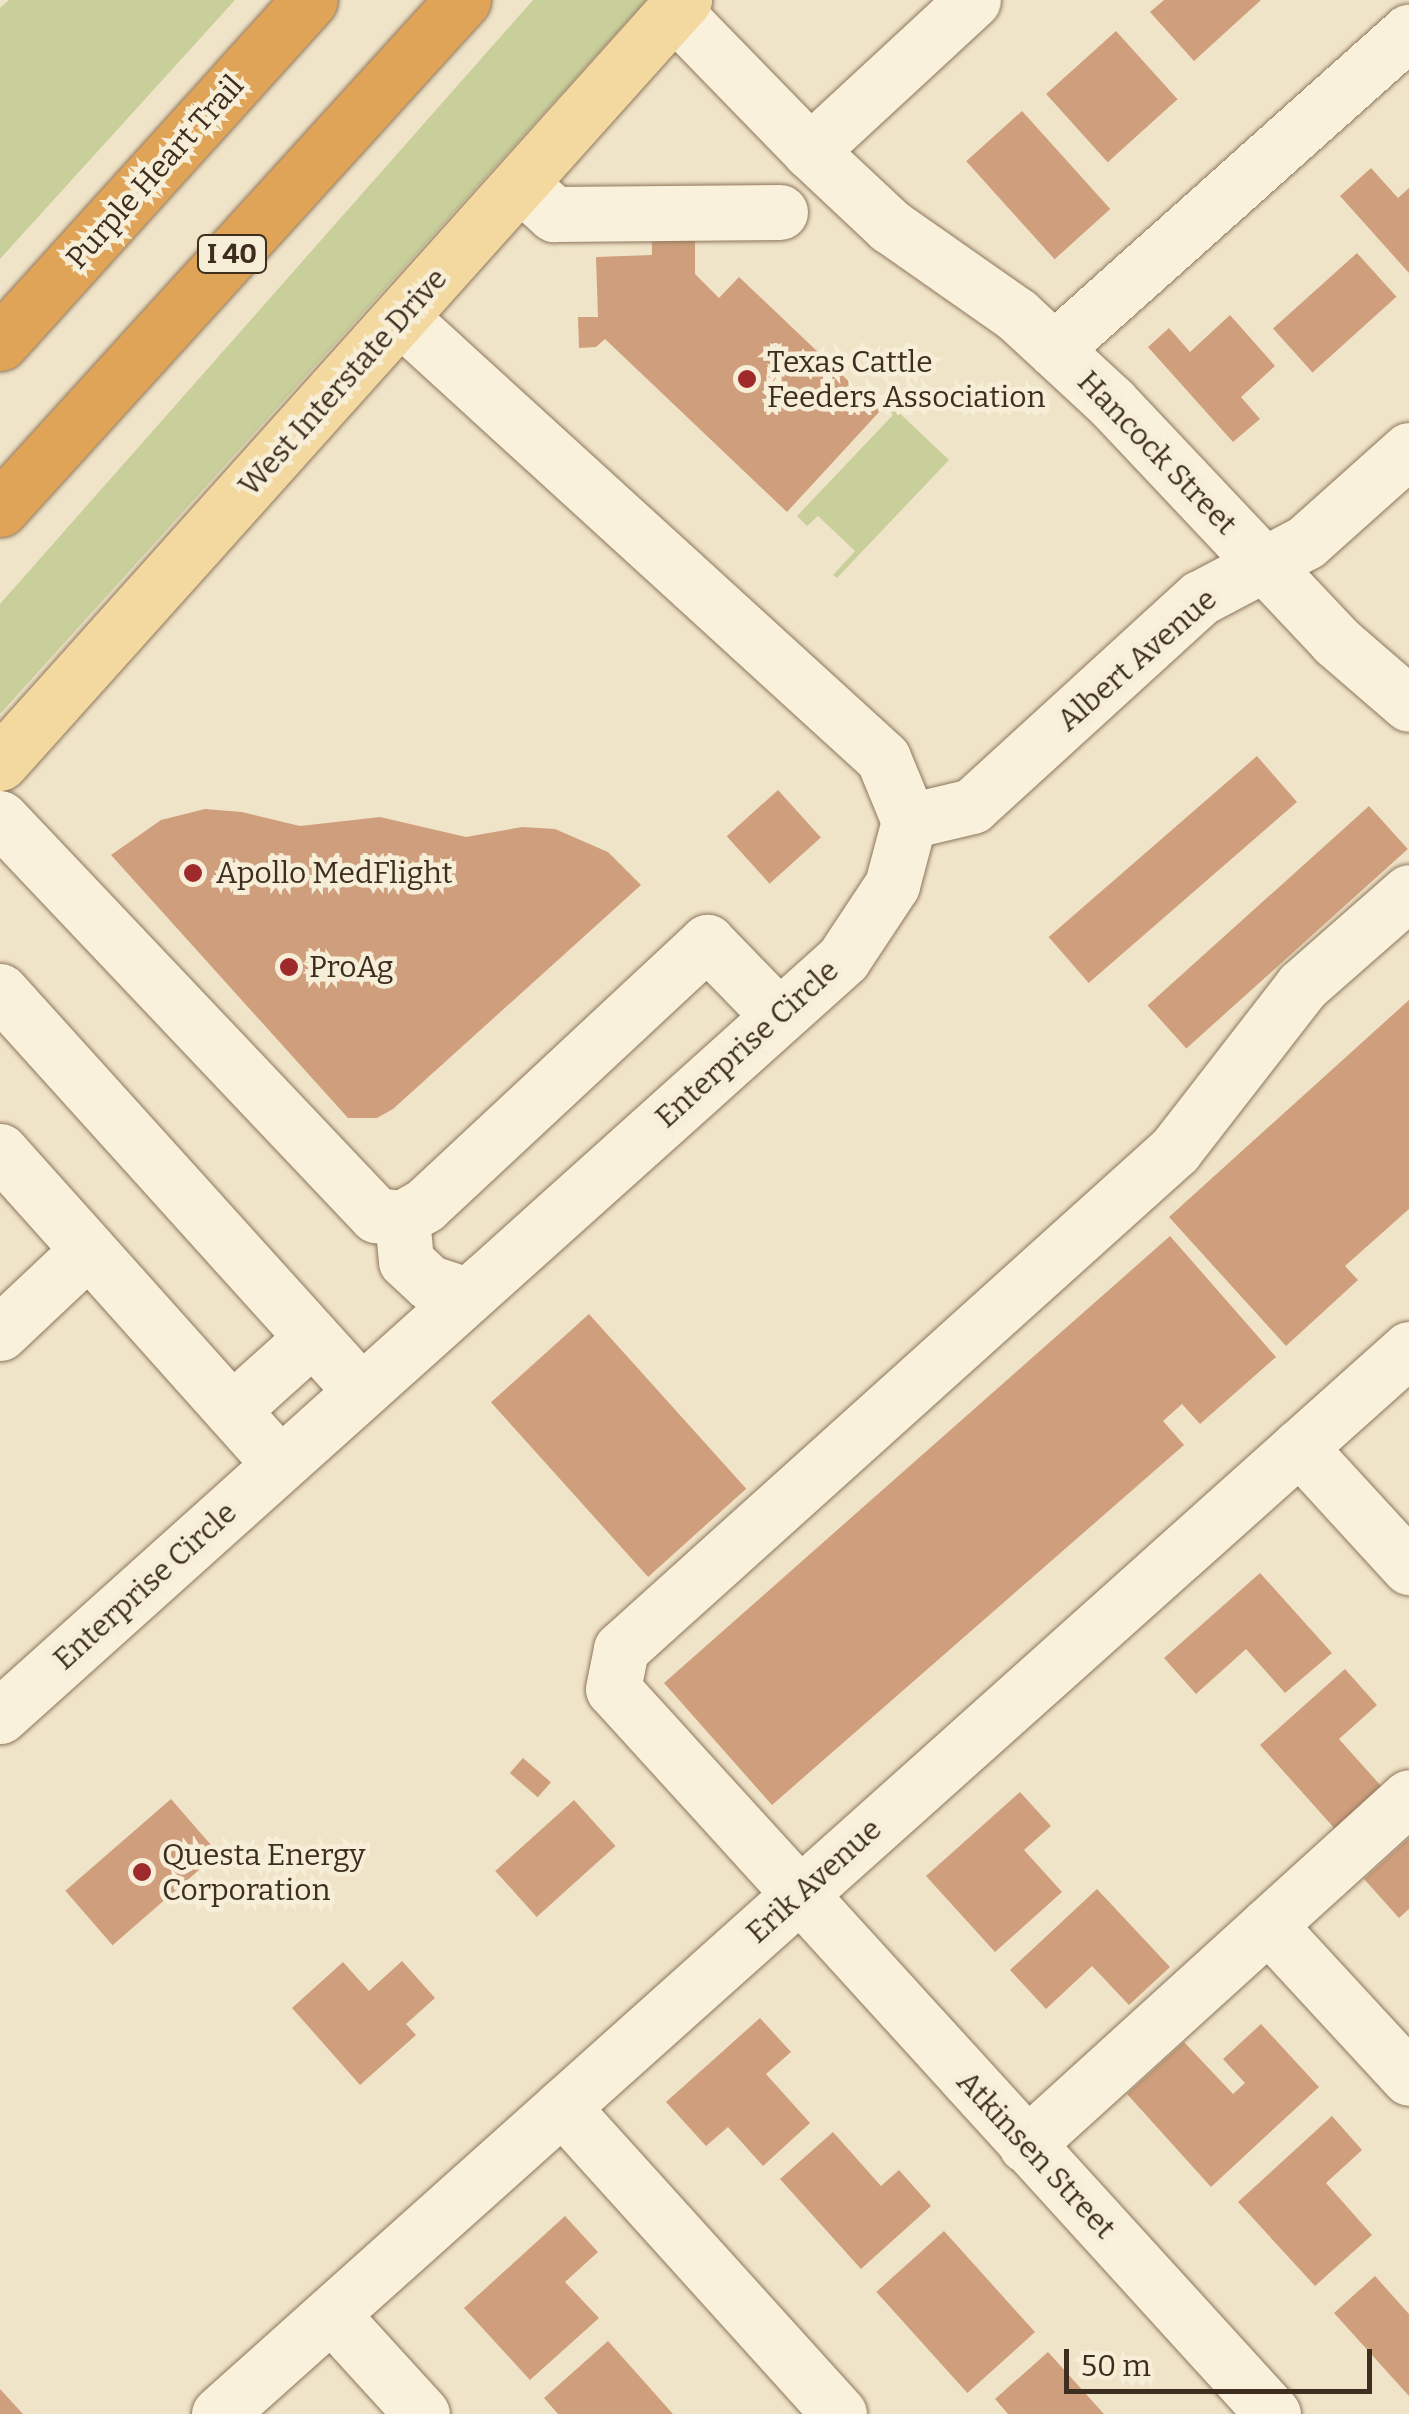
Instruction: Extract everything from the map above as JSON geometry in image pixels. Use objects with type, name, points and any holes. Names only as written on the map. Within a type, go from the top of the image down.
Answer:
[{"type":"highway","name":"Purple Heart Trail","points":[[0,343],[310,0]]},
{"type":"highway","name":"I 40","points":[[0,508],[463,0]]},
{"type":"main road","name":"West Interstate Drive","points":[[0,763],[679,5]]},
{"type":"street","points":[[810,151],[973,0]]},
{"type":"street","name":"Hancock Street","points":[[679,5],[810,151],[890,226],[1054,348],[1336,641],[1409,704]]},
{"type":"street","points":[[1054,348],[1409,32]]},
{"type":"street","points":[[521,184],[554,214],[780,212]]},
{"type":"street","points":[[401,318],[884,758],[909,821]]},
{"type":"street","name":"Albert Avenue","points":[[909,821],[972,806],[1200,598],[1306,542],[1409,450]]},
{"type":"street","points":[[0,818],[376,1215],[402,1218],[424,1205],[484,1154],[708,942],[779,1016]]},
{"type":"street","name":"Enterprise Circle","points":[[0,1716],[842,959],[892,885],[909,821]]},
{"type":"street","name":"Atkinsen Street","points":[[1273,2414],[613,1689],[621,1650],[1175,1150],[1302,986],[1409,892]]},
{"type":"street","points":[[0,992],[361,1392]]},
{"type":"street","points":[[0,1151],[280,1464]]},
{"type":"street","points":[[402,1218],[406,1261],[430,1283],[468,1295]]},
{"type":"street","points":[[0,1333],[88,1250]]},
{"type":"street","points":[[232,1410],[312,1338]]},
{"type":"street","name":"Erik Avenue","points":[[218,2414],[1409,1349]]},
{"type":"street","points":[[1299,1447],[1409,1567]]},
{"type":"street","points":[[1026,2144],[1409,1797]]},
{"type":"street","points":[[1268,1925],[1409,2078]]},
{"type":"street","points":[[562,2107],[838,2414]]},
{"type":"street","points":[[330,2314],[422,2414]]},
{"type":"green space","points":[[9,0],[235,0],[0,259],[0,8]]},
{"type":"green space","points":[[533,0],[646,0],[0,714],[0,604]]},
{"type":"green space","points":[[891,405],[949,460],[837,578],[833,575],[855,551],[818,516],[807,526],[797,516],[893,415],[888,408]]},
{"type":"building","points":[[1164,0],[1261,0],[1194,61],[1150,12]]},
{"type":"building","points":[[1116,31],[1178,99],[1108,162],[1046,94]]},
{"type":"building","points":[[1022,111],[1110,209],[1055,259],[966,161]]},
{"type":"building","points":[[1371,168],[1398,198],[1409,188],[1409,273],[1340,196]]},
{"type":"building","name":"Texas Cattle Feeders Association","points":[[651,196],[695,235],[695,274],[719,298],[739,277],[880,411],[787,512],[605,339],[596,347],[579,348],[578,317],[598,317],[596,257],[652,255]]},
{"type":"building","points":[[1357,253],[1396,297],[1313,372],[1273,329]]},
{"type":"building","points":[[1230,315],[1275,366],[1241,397],[1260,419],[1233,442],[1148,347],[1169,328],[1190,352]]},
{"type":"building","points":[[1257,756],[1297,802],[1089,983],[1049,937]]},
{"type":"building","points":[[778,790],[821,838],[770,884],[727,836]]},
{"type":"building","points":[[1369,806],[1408,849],[1186,1049],[1148,1005]]},
{"type":"building","points":[[205,809],[242,812],[300,826],[380,817],[466,837],[522,827],[555,829],[608,852],[641,885],[393,1109],[377,1118],[348,1118],[111,855],[161,820]]},
{"type":"building","points":[[1409,1000],[1409,1209],[1345,1266],[1358,1280],[1286,1346],[1169,1217]]},
{"type":"building","points":[[1170,1236],[1276,1357],[1200,1424],[1182,1404],[1163,1421],[1184,1445],[772,1805],[664,1683]]},
{"type":"building","points":[[589,1314],[746,1489],[648,1577],[491,1402]]},
{"type":"building","points":[[1260,1573],[1332,1653],[1285,1693],[1246,1649],[1196,1694],[1164,1658]]},
{"type":"building","points":[[1345,1669],[1377,1705],[1339,1739],[1382,1787],[1335,1829],[1260,1745]]},
{"type":"building","points":[[523,1758],[551,1782],[538,1797],[510,1773]]},
{"type":"building","points":[[1020,1792],[1051,1826],[1024,1850],[1062,1892],[995,1952],[926,1876]]},
{"type":"building","name":"Questa Energy Corporation","points":[[171,1799],[218,1853],[113,1945],[65,1891]]},
{"type":"building","points":[[574,1800],[615,1846],[537,1917],[495,1871]]},
{"type":"building","points":[[1409,1838],[1409,1909],[1399,1918],[1364,1879]]},
{"type":"building","points":[[1097,1889],[1170,1967],[1129,2005],[1092,1966],[1046,2009],[1010,1970]]},
{"type":"building","points":[[402,1961],[435,1998],[406,2024],[416,2035],[360,2085],[292,2008],[343,1962],[369,1991]]},
{"type":"building","points":[[760,2018],[791,2052],[766,2074],[810,2123],[763,2166],[728,2127],[706,2146],[666,2102]]},
{"type":"building","points":[[1261,2024],[1319,2087],[1211,2187],[1127,2094],[1184,2042],[1233,2094],[1245,2083],[1223,2059]]},
{"type":"building","points":[[1332,2116],[1362,2150],[1326,2183],[1372,2235],[1315,2286],[1238,2202]]},
{"type":"building","points":[[833,2132],[881,2186],[899,2170],[931,2206],[861,2269],[780,2179]]},
{"type":"building","points":[[565,2216],[598,2252],[565,2282],[599,2318],[530,2380],[464,2308]]},
{"type":"building","points":[[944,2231],[1035,2332],[967,2393],[876,2292]]},
{"type":"building","points":[[1375,2276],[1409,2314],[1409,2396],[1334,2313]]},
{"type":"building","points":[[608,2341],[673,2414],[558,2414],[544,2398]]},
{"type":"building","points":[[1048,2352],[1104,2414],[1008,2414],[995,2399]]},
{"type":"building","points":[[0,2389],[23,2414],[0,2414]]},
{"type":"place","name":"Texas Cattle Feeders Association","points":[[747,379]]},
{"type":"place","name":"Apollo MedFlight","points":[[193,873]]},
{"type":"place","name":"ProAg","points":[[289,967]]},
{"type":"place","name":"Questa Energy Corporation","points":[[142,1872]]}]
